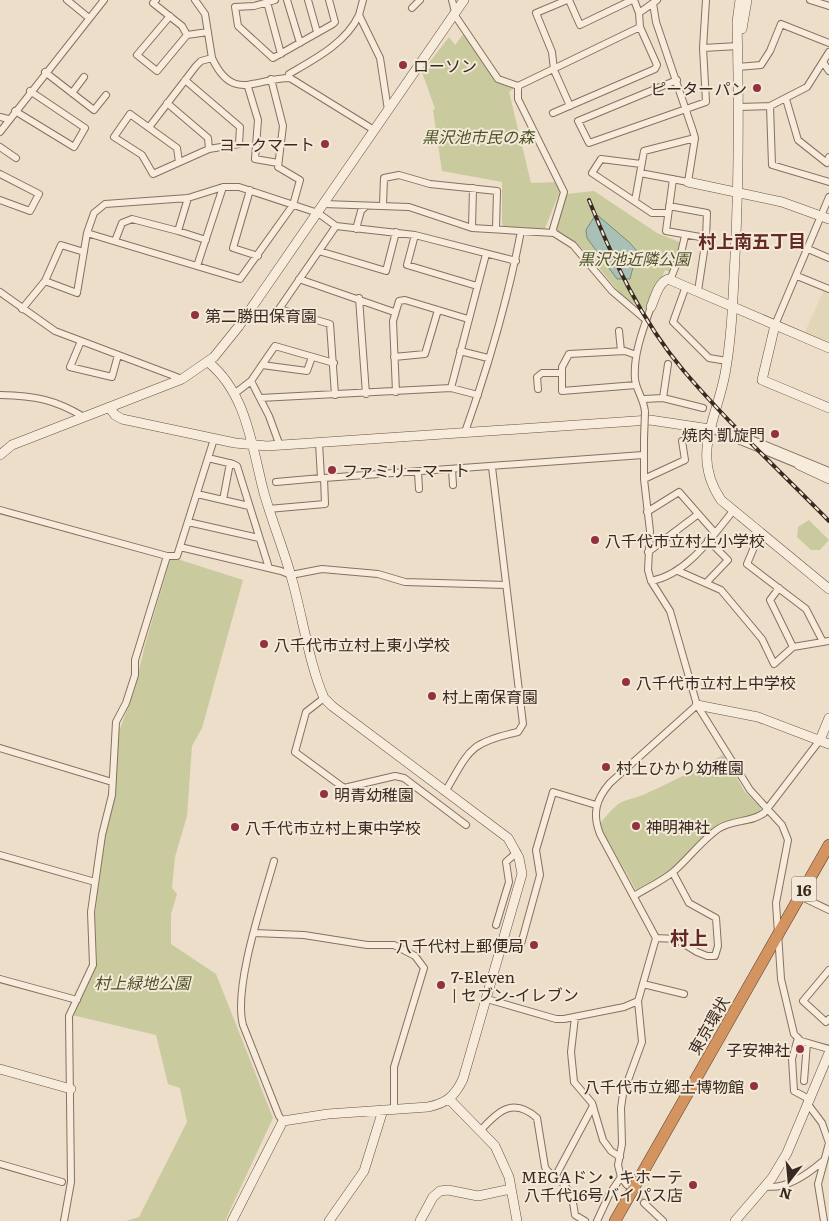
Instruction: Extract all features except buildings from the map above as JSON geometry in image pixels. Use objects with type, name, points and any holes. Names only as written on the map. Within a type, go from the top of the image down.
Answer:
[{"type":"highway","name":"東京環状","points":[[615,1221],[829,844]]},
{"type":"highway","name":"東京環状","points":[[623,1221],[829,860]]},
{"type":"street","points":[[67,0],[89,18]]},
{"type":"street","points":[[0,132],[30,91],[104,0]]},
{"type":"street","points":[[195,0],[205,14],[212,58],[227,79],[237,85],[248,87],[271,79],[288,78],[300,83],[374,130]]},
{"type":"street","points":[[275,0],[235,7],[238,26],[273,58],[335,22],[329,0]]},
{"type":"street","points":[[287,0],[300,43]]},
{"type":"street","points":[[308,0],[317,32]]},
{"type":"street","points":[[288,78],[289,74],[327,51],[354,24],[359,15],[363,0]]},
{"type":"street","points":[[412,8],[420,0]]},
{"type":"street","points":[[452,0],[455,13],[498,79],[518,86],[640,27]]},
{"type":"street","points":[[0,455],[12,445],[182,379],[222,350],[464,0]]},
{"type":"street","points":[[553,113],[570,106],[655,69],[657,65],[640,27],[639,13],[633,0],[580,24],[568,0],[536,13],[552,52],[554,70],[570,106]]},
{"type":"street","points":[[677,80],[578,121],[589,143],[706,102],[703,48],[706,0]]},
{"type":"street","points":[[740,0],[738,46],[739,192],[733,306],[727,361],[710,428],[705,457],[706,469],[712,486],[721,500],[829,589]]},
{"type":"street","points":[[738,46],[748,0]]},
{"type":"street","points":[[810,0],[829,6]]},
{"type":"street","points":[[153,1],[182,26],[187,35]]},
{"type":"street","points":[[267,2],[281,54]]},
{"type":"street","points":[[639,13],[655,2]]},
{"type":"street","points":[[655,2],[656,22],[695,138],[688,182]]},
{"type":"street","points":[[359,15],[380,58],[388,110]]},
{"type":"street","points":[[170,16],[137,55],[157,71],[187,35],[208,32]]},
{"type":"street","points":[[738,67],[761,65],[770,51],[781,24],[829,43]]},
{"type":"street","points":[[703,48],[738,46]]},
{"type":"street","points":[[739,107],[770,106],[807,87],[829,52]]},
{"type":"street","points":[[150,126],[201,61],[212,58]]},
{"type":"street","points":[[823,62],[829,71]]},
{"type":"street","points":[[46,72],[94,110],[106,95]]},
{"type":"street","points":[[72,93],[84,77]]},
{"type":"street","points":[[88,233],[240,279],[293,205],[300,180],[278,167],[283,126],[271,79]]},
{"type":"street","points":[[179,162],[177,148],[150,126],[130,114],[114,137],[142,155],[153,174],[209,149],[239,144],[240,127],[185,80]]},
{"type":"street","points":[[518,86],[518,99],[564,192],[553,229],[554,233]]},
{"type":"street","points":[[248,87],[258,120],[255,159],[278,163]]},
{"type":"street","points":[[15,111],[74,147],[86,128],[30,91]]},
{"type":"street","points":[[786,99],[798,140],[826,163],[829,157]]},
{"type":"street","points":[[167,103],[208,138],[209,149]]},
{"type":"street","points":[[770,106],[772,165],[829,182]]},
{"type":"street","points":[[0,118],[8,119]]},
{"type":"street","points":[[635,201],[644,151],[695,138]]},
{"type":"street","points":[[0,146],[16,158]]},
{"type":"street","points":[[641,164],[601,159],[592,173],[652,212],[669,210],[707,213],[706,238],[698,291]]},
{"type":"street","points":[[640,172],[739,192],[825,217]]},
{"type":"street","points":[[0,174],[39,194],[30,211],[0,200]]},
{"type":"street","points":[[383,205],[384,178],[399,175],[430,184],[497,191],[496,228]]},
{"type":"street","points":[[673,179],[666,231],[685,236],[706,238]]},
{"type":"street","points":[[197,266],[223,186]]},
{"type":"street","points":[[45,281],[77,293],[88,233],[94,213],[105,204],[188,198],[223,186],[250,190],[318,213],[336,226],[415,235],[516,262]]},
{"type":"street","points":[[472,228],[473,188]]},
{"type":"street","points":[[250,190],[234,248],[258,256]]},
{"type":"street","points":[[829,197],[825,217],[808,249],[775,325],[762,380],[829,408]]},
{"type":"street","points":[[178,231],[188,198]]},
{"type":"street","points":[[324,204],[409,207],[472,228],[554,233],[573,246],[612,291],[646,320]]},
{"type":"street","points":[[356,229],[361,211],[366,206]]},
{"type":"street","points":[[115,241],[122,224],[132,219],[206,240]]},
{"type":"street","points":[[335,395],[330,324],[279,309],[336,226]]},
{"type":"street","points":[[465,432],[478,395],[516,262],[521,231]]},
{"type":"street","points":[[319,251],[386,271],[396,232]]},
{"type":"street","points":[[415,235],[407,265],[477,286]]},
{"type":"street","points":[[670,280],[681,253],[685,236]]},
{"type":"street","points":[[22,309],[45,281],[61,245],[84,252]]},
{"type":"street","points":[[808,249],[829,258]]},
{"type":"street","points":[[451,388],[486,254]]},
{"type":"street","points":[[797,276],[829,289]]},
{"type":"street","points":[[299,279],[359,298],[394,312]]},
{"type":"street","points":[[735,1221],[764,1186],[787,1153],[829,1051],[798,1038],[791,1028],[781,979],[776,903],[784,870],[787,835],[782,825],[750,790],[697,705],[670,611],[651,581],[648,570],[650,531],[643,455],[645,412],[644,399],[636,385],[636,355],[646,320],[664,280],[670,280],[686,286],[829,348]]},
{"type":"street","points":[[686,286],[673,322],[709,358],[727,361]]},
{"type":"street","points":[[0,292],[48,327],[182,379]]},
{"type":"street","points":[[359,298],[366,394]]},
{"type":"street","points":[[396,392],[392,330],[394,312],[402,300],[468,319]]},
{"type":"street","points":[[394,357],[425,354],[438,310]]},
{"type":"street","points":[[619,331],[621,351]]},
{"type":"street","points":[[81,341],[70,367],[112,377],[118,355]]},
{"type":"street","points":[[234,394],[251,381],[275,346],[334,363]]},
{"type":"street","points":[[460,351],[488,358]]},
{"type":"street","points":[[636,355],[621,351],[570,354],[562,373],[562,391],[636,385]]},
{"type":"street","points":[[262,366],[307,371],[312,357]]},
{"type":"street","points":[[208,362],[215,367],[234,394],[251,436],[251,444],[268,509],[291,575],[324,698],[445,792],[502,833],[517,852],[521,866],[521,882],[487,999],[463,1078],[450,1100],[428,1107],[328,1114],[284,1121]]},
{"type":"street","points":[[208,362],[210,370],[234,404],[246,438],[251,444]]},
{"type":"street","points":[[662,398],[668,364]]},
{"type":"street","points":[[538,389],[537,377],[542,373],[562,373]]},
{"type":"street","points":[[251,381],[280,446]]},
{"type":"street","points":[[260,398],[366,394],[451,388],[478,395]]},
{"type":"street","points":[[0,395],[33,396],[47,399],[67,407],[84,417]]},
{"type":"street","points":[[644,399],[662,398],[703,408]]},
{"type":"street","points":[[109,407],[122,418],[214,439],[280,446],[650,420],[710,428],[741,435],[829,471]]},
{"type":"street","points":[[710,428],[829,479]]},
{"type":"street","points":[[0,510],[167,556],[177,556],[214,439]]},
{"type":"street","points":[[644,479],[685,460],[682,442]]},
{"type":"street","points":[[276,482],[322,478],[319,443]]},
{"type":"street","points":[[268,509],[325,504],[324,478],[643,455]]},
{"type":"street","points":[[208,458],[237,466],[268,568]]},
{"type":"street","points":[[223,500],[230,463]]},
{"type":"street","points":[[445,792],[475,745],[492,737],[518,732],[523,724],[492,467]]},
{"type":"street","points":[[452,469],[453,485]]},
{"type":"street","points":[[418,472],[420,489]]},
{"type":"street","points":[[313,478],[316,483],[324,482]]},
{"type":"street","points":[[647,512],[679,492],[697,515],[715,533]]},
{"type":"street","points":[[197,494],[249,506]]},
{"type":"street","points":[[651,581],[663,579],[678,571],[715,533],[733,511]]},
{"type":"street","points":[[648,552],[697,515]]},
{"type":"street","points":[[188,522],[259,538]]},
{"type":"street","points":[[678,571],[721,590],[756,632],[774,664],[793,647],[826,642],[806,609],[748,564],[754,545],[762,534]]},
{"type":"street","points":[[706,583],[728,560],[708,540]]},
{"type":"street","points":[[180,547],[291,575],[322,569],[378,574],[405,582],[506,586]]},
{"type":"street","points":[[64,1221],[71,1182],[69,1016],[93,965],[91,912],[102,835],[112,796],[116,722],[126,703],[135,675],[135,660],[167,556]]},
{"type":"street","points":[[779,588],[770,600],[793,647]]},
{"type":"street","points":[[324,698],[306,712],[295,752],[344,788],[395,776],[404,778],[466,824]]},
{"type":"street","points":[[697,705],[758,718],[829,744]]},
{"type":"street","points":[[627,1185],[621,1177],[618,1165],[623,1094],[643,1038],[637,1013],[638,1001],[656,938],[600,834],[595,820],[596,805],[610,783],[697,705]]},
{"type":"street","points":[[634,896],[673,872],[706,838],[719,829],[733,821],[756,817],[767,809],[820,740],[829,718]]},
{"type":"street","points":[[0,748],[112,782]]},
{"type":"street","points":[[521,944],[540,875],[536,850],[553,792],[596,805]]},
{"type":"street","points":[[496,925],[509,882],[506,862],[517,852]]},
{"type":"street","points":[[0,855],[95,882]]},
{"type":"street","points":[[274,861],[254,933],[240,1009],[243,1025],[279,1116],[284,1121]]},
{"type":"street","points":[[656,938],[676,939],[687,948],[707,956],[714,956],[718,950],[716,918],[685,899],[673,872]]},
{"type":"street","points":[[806,899],[829,909]]},
{"type":"street","points":[[254,933],[304,935],[366,945],[394,945],[421,961],[424,968],[394,1067],[394,1110]]},
{"type":"street","points":[[829,970],[803,1001],[826,1022],[829,1019]]},
{"type":"street","points":[[0,979],[77,1000]]},
{"type":"street","points":[[643,984],[684,994]]},
{"type":"street","points":[[487,999],[556,1019],[574,1017],[638,1001]]},
{"type":"street","points":[[574,1017],[571,1052],[574,1082],[593,1106],[603,1140],[620,1157]]},
{"type":"street","points":[[798,1038],[792,1059],[794,1091],[808,1101],[822,1123],[829,1146],[818,1184],[824,1221]]},
{"type":"street","points":[[804,1081],[807,1043]]},
{"type":"street","points":[[0,1069],[71,1089]]},
{"type":"street","points":[[450,1100],[495,1146],[510,1177],[517,1221]]},
{"type":"street","points":[[555,1177],[593,1106]]},
{"type":"street","points":[[481,1130],[502,1109],[509,1107],[534,1114],[540,1122],[544,1167],[562,1182],[570,1196],[575,1215],[585,1221]]},
{"type":"street","points":[[329,1221],[364,1171],[383,1110]]},
{"type":"street","points":[[232,1221],[284,1121]]},
{"type":"street","points":[[764,1186],[780,1188],[810,1172],[824,1160]]},
{"type":"street","points":[[0,1164],[62,1182]]},
{"type":"street","points":[[597,1221],[609,1195],[621,1177]]},
{"type":"street","points":[[420,1221],[434,1197],[444,1190],[472,1196],[511,1189]]},
{"type":"street","points":[[644,1204],[663,1221]]},
{"type":"shaded area","points":[[596,214],[637,251],[630,279],[617,279],[587,238],[586,230]]},
{"type":"shaded area","points":[[824,290],[829,292],[829,342],[805,332]]},
{"type":"green space","name":"黒沢池市民の森","points":[[464,33],[497,81],[514,88],[509,92],[531,183],[558,182],[560,191],[544,231],[504,227],[502,223],[502,182],[442,171],[433,110],[435,109],[422,72],[449,37],[455,45]]},
{"type":"green space","name":"黒沢池近隣公園","points":[[594,191],[657,233],[682,243],[671,272],[665,270],[647,310],[625,299],[584,250],[556,231],[567,194]]},
{"type":"green space","points":[[809,520],[829,540],[820,550],[811,550],[797,537],[798,527]]},
{"type":"green space","name":"村上緑地公園","points":[[171,557],[243,580],[202,728],[192,746],[187,816],[175,857],[172,888],[177,894],[171,914],[171,944],[216,974],[273,1118],[225,1221],[126,1221],[139,1217],[187,1122],[180,1088],[168,1084],[156,1035],[72,1015],[97,964],[95,915],[101,851],[113,803],[119,731],[134,692],[145,645]]},
{"type":"green space","points":[[723,755],[745,792],[761,808],[759,814],[733,819],[715,826],[675,867],[636,890],[599,825],[621,802],[640,796]]},
{"type":"tunnel","points":[[632,1190],[644,1203]]},
{"type":"railway","points":[[589,200],[629,289],[668,351],[718,409],[829,521]]},
{"type":"place","name":"ローソン","points":[[403,65]]},
{"type":"place","name":"ピーターパン","points":[[757,88]]},
{"type":"place","name":"ヨークマート","points":[[325,144]]},
{"type":"place","name":"第二勝田保育園","points":[[195,315]]},
{"type":"place","name":"焼肉 凱旋門","points":[[775,434]]},
{"type":"place","name":"ファミリーマート","points":[[332,470]]},
{"type":"place","name":"八千代市立村上小学校","points":[[595,540]]},
{"type":"place","name":"八千代市立村上東小学校","points":[[264,644]]},
{"type":"place","name":"八千代市立村上中学校","points":[[626,682]]},
{"type":"place","name":"村上南保育園","points":[[432,696]]},
{"type":"place","name":"村上ひかり幼稚園","points":[[606,767]]},
{"type":"place","name":"明青幼稚園","points":[[324,794]]},
{"type":"place","name":"神明神社","points":[[636,826]]},
{"type":"place","name":"八千代市立村上東中学校","points":[[235,827]]},
{"type":"place","name":"八千代村上郵便局","points":[[534,945]]},
{"type":"place","name":"7-Eleven | セブン-イレブン","points":[[441,985]]},
{"type":"place","name":"子安神社","points":[[800,1049]]},
{"type":"place","name":"八千代市立郷土博物館","points":[[754,1086]]},
{"type":"place","name":"MEGAドン・キホーテ 八千代16号バイパス店","points":[[693,1185]]},
{"type":"district","name":"村上南五丁目","points":[[752,240]]},
{"type":"district","name":"村上","points":[[689,937]]}]
